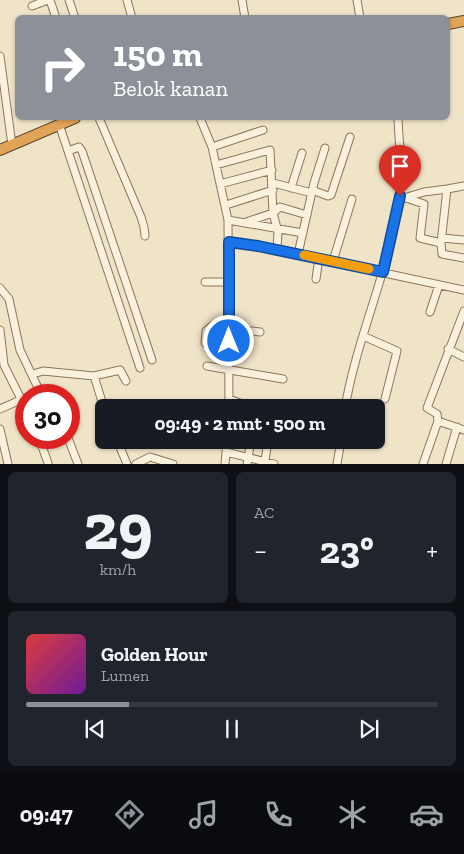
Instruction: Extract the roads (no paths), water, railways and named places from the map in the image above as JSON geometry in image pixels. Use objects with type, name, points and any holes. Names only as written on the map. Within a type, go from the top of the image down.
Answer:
[{"type":"highway","points":[[450,24],[464,21]]},
{"type":"highway","points":[[0,150],[70,120]]},
{"type":"street","points":[[32,6],[49,0],[55,15]]},
{"type":"street","points":[[69,0],[74,15]]},
{"type":"street","points":[[127,0],[131,15]]},
{"type":"street","points":[[242,0],[244,15]]},
{"type":"street","points":[[357,0],[360,15]]},
{"type":"street","points":[[0,56],[12,145]]},
{"type":"street","points":[[100,120],[144,227],[144,236]]},
{"type":"street","points":[[201,120],[212,147],[228,220],[229,399]]},
{"type":"street","points":[[347,399],[351,373],[383,272],[403,196],[398,120]]},
{"type":"street","points":[[59,124],[140,368]]},
{"type":"street","points":[[212,147],[264,130]]},
{"type":"street","points":[[226,205],[273,186],[331,195],[350,137]]},
{"type":"street","points":[[68,150],[79,147],[82,151],[152,360]]},
{"type":"street","points":[[298,254],[312,192],[325,148]]},
{"type":"street","points":[[216,165],[268,149],[272,170],[273,213],[277,227],[277,250]]},
{"type":"street","points":[[291,188],[302,153]]},
{"type":"street","points":[[220,184],[272,170]]},
{"type":"street","points":[[403,196],[464,186]]},
{"type":"street","points":[[447,189],[441,251],[444,255],[464,258]]},
{"type":"street","points":[[424,192],[420,238],[464,240]]},
{"type":"street","points":[[403,196],[424,204]]},
{"type":"street","points":[[333,261],[352,199]]},
{"type":"street","points":[[228,220],[246,223],[258,221],[280,207],[307,215]]},
{"type":"street","points":[[258,221],[304,232]]},
{"type":"street","points":[[94,226],[106,222]]},
{"type":"street","points":[[229,242],[319,258],[464,290]]},
{"type":"street","points":[[316,279],[319,258]]},
{"type":"street","points":[[204,282],[229,282]]},
{"type":"street","points":[[430,312],[440,284]]},
{"type":"street","points":[[0,288],[9,299],[20,350],[34,374],[36,384]]},
{"type":"street","points":[[120,306],[132,301]]},
{"type":"street","points":[[423,464],[438,420],[437,414],[427,408],[464,311]]},
{"type":"street","points":[[205,343],[204,336],[209,327],[229,327],[260,332]]},
{"type":"street","points":[[0,330],[2,359],[15,387]]},
{"type":"street","points":[[364,336],[397,351],[385,400]]},
{"type":"street","points":[[448,349],[464,357]]},
{"type":"street","points":[[207,366],[220,366],[229,370],[282,379]]},
{"type":"street","points":[[34,374],[43,371],[94,376],[120,370],[126,381]]},
{"type":"street","points":[[94,376],[101,399]]},
{"type":"street","points":[[0,409],[15,402]]},
{"type":"street","points":[[438,420],[461,428],[446,464]]},
{"type":"street","points":[[0,429],[8,464]]},
{"type":"street","points":[[43,449],[48,462]]},
{"type":"street","points":[[72,449],[78,464]]},
{"type":"street","points":[[121,449],[127,464]]},
{"type":"street","points":[[225,464],[226,449]]},
{"type":"street","points":[[265,461],[267,449]]},
{"type":"street","points":[[337,464],[340,449]]},
{"type":"street","points":[[226,452],[247,461],[265,461],[274,464]]},
{"type":"street","points":[[136,464],[150,457],[174,464]]}]
